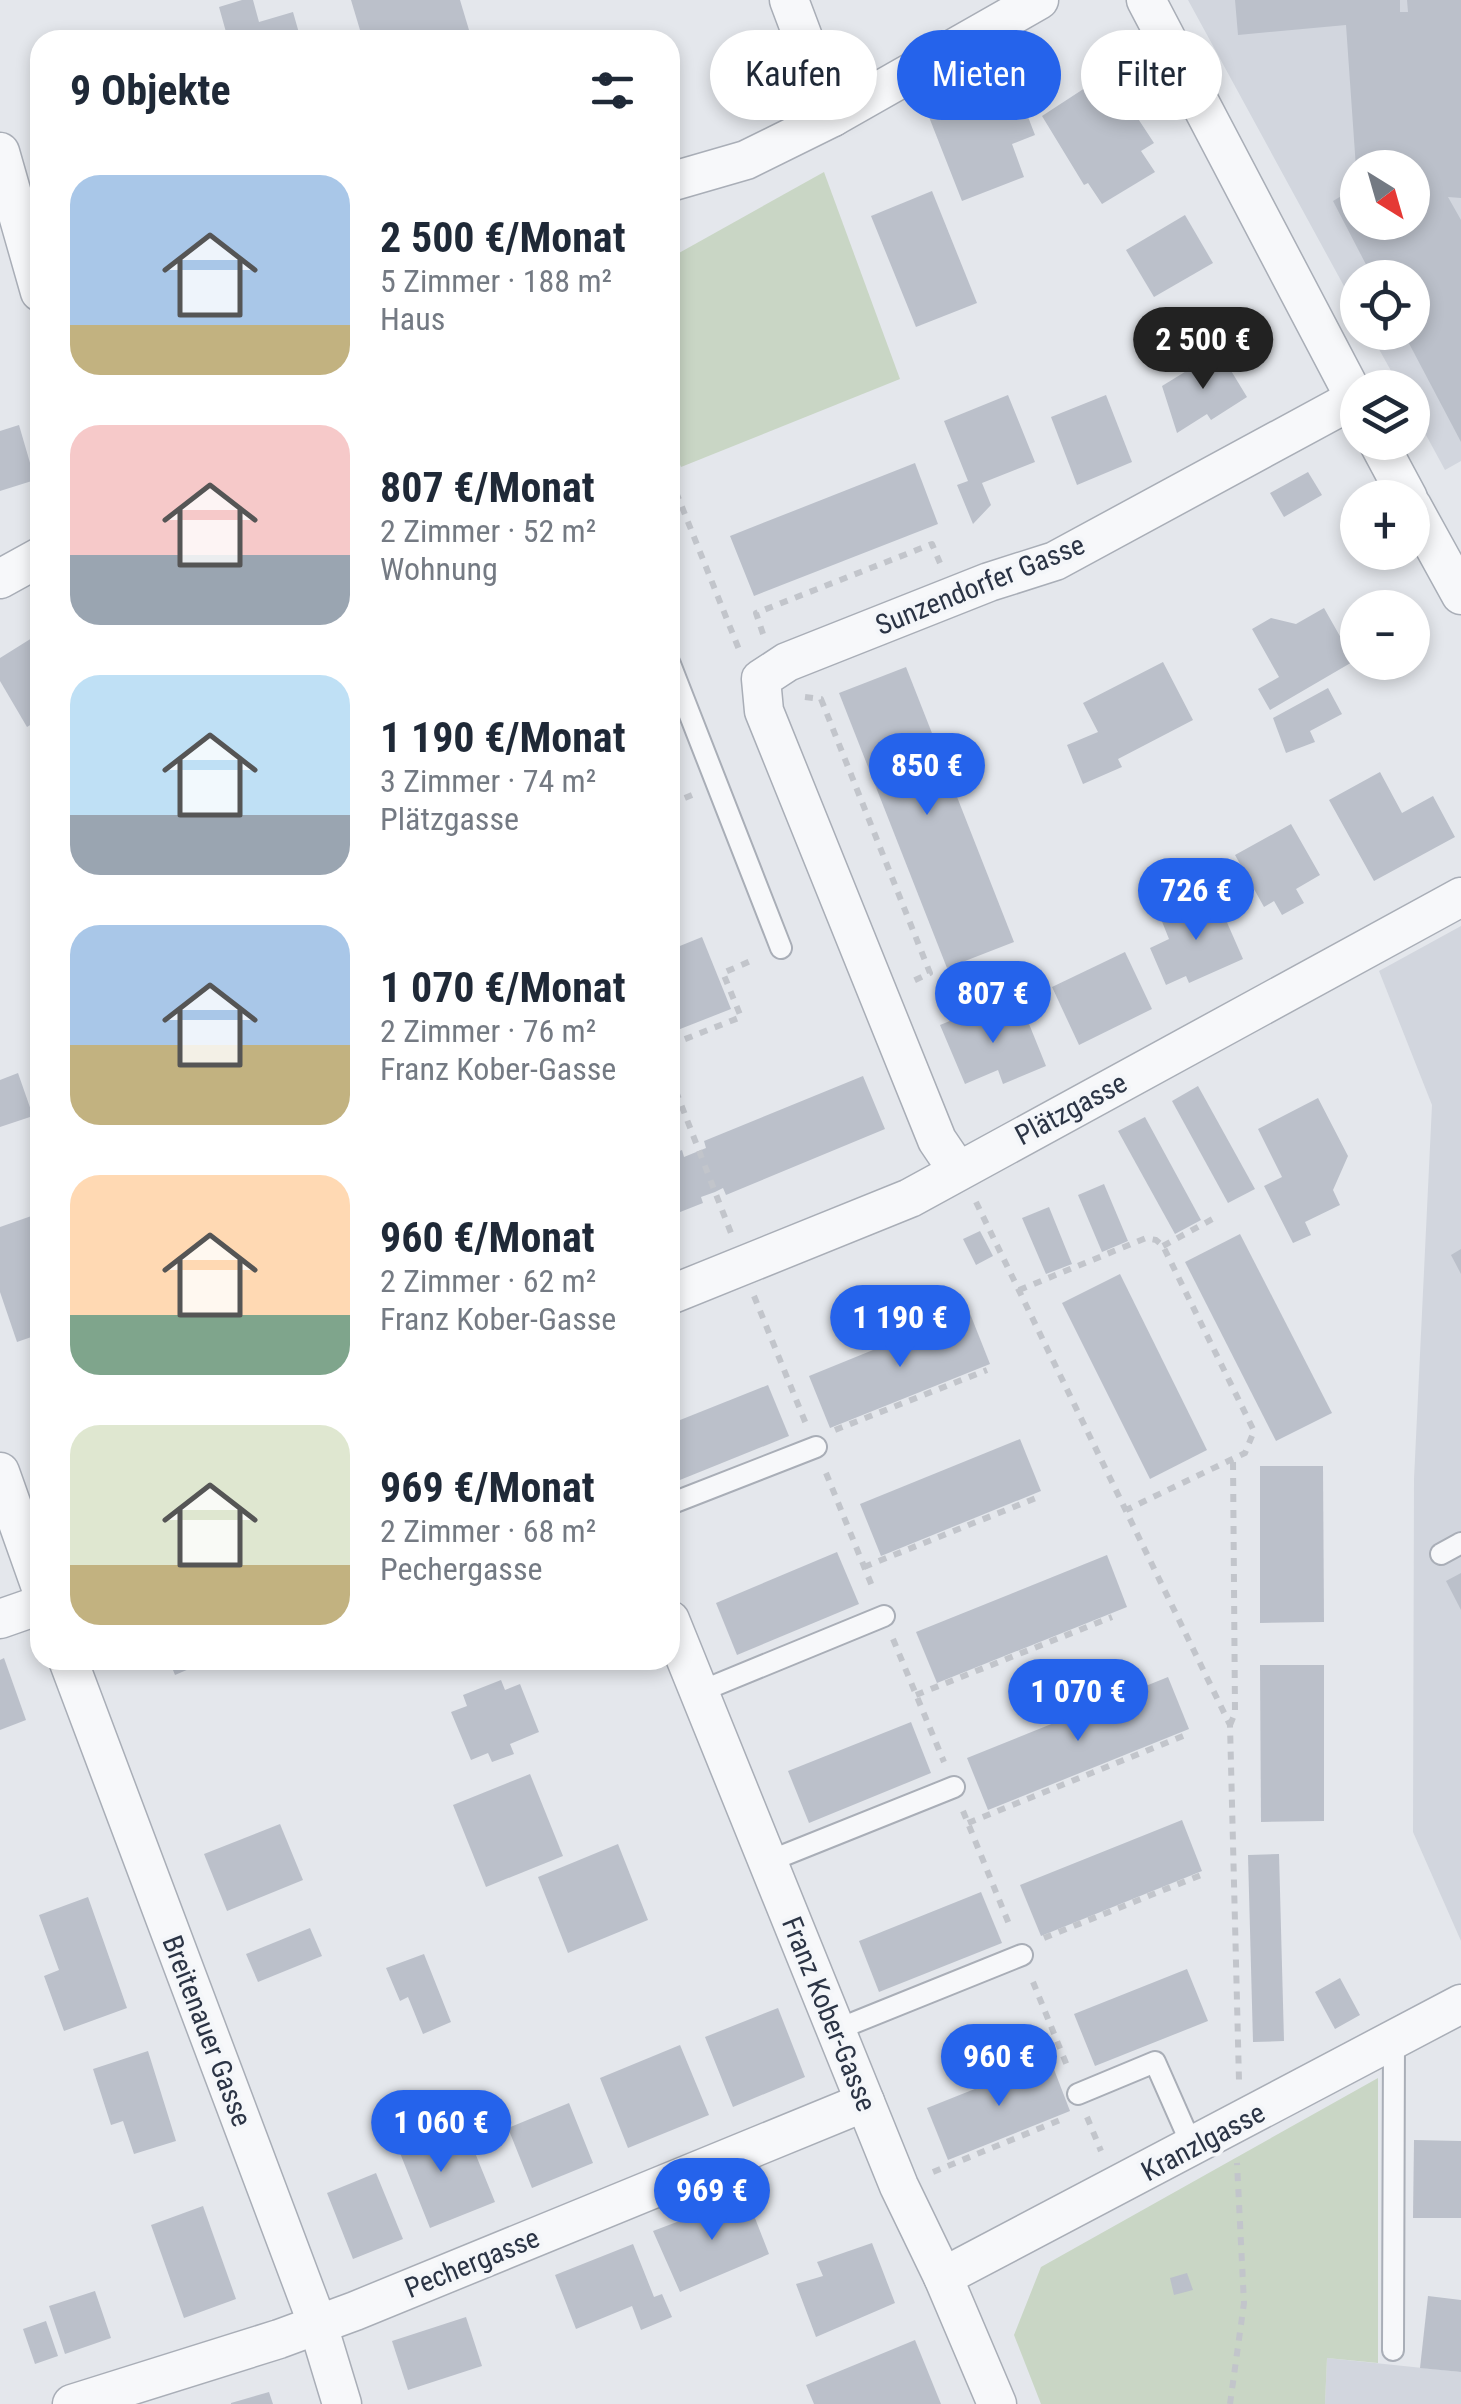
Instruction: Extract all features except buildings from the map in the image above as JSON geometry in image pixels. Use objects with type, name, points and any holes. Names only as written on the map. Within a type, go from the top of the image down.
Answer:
[{"type":"street","points":[[789,0],[800,30]]},
{"type":"street","points":[[877,92],[1039,0]]},
{"type":"street","points":[[1146,0],[1340,371]]},
{"type":"street","points":[[680,179],[746,160],[827,120]]},
{"type":"street","points":[[0,152],[30,257]]},
{"type":"street","name":"Sunzendorfer Gasse","points":[[765,664],[787,662],[1055,561],[1340,410]]},
{"type":"street","points":[[1430,539],[1461,595]]},
{"type":"street","points":[[0,579],[30,562]]},
{"type":"street","points":[[765,664],[764,710],[938,1140],[958,1170]]},
{"type":"street","name":"Plätzgasse","points":[[680,1292],[910,1198],[1461,897]]},
{"type":"street","points":[[0,1472],[30,1557]]},
{"type":"street","points":[[0,1619],[30,1608]]},
{"type":"street","name":"Franz Kober-Gasse","points":[[680,1645],[899,2186],[996,2404]]},
{"type":"street","name":"Breitenauer Gasse","points":[[72,1670],[318,2325],[342,2404]]},
{"type":"street","name":"Kranzlgasse","points":[[943,2278],[1461,2004]]},
{"type":"street","name":"Pechergasse","points":[[72,2404],[318,2325],[865,2102]]},
{"type":"lane","points":[[680,690],[780,948]]},
{"type":"lane","points":[[680,1500],[822,1440]]},
{"type":"lane","points":[[1440,1554],[1461,1543]]},
{"type":"lane","points":[[699,1692],[884,1616]]},
{"type":"lane","points":[[768,1862],[954,1787]]},
{"type":"lane","points":[[836,2030],[1030,1948]]},
{"type":"lane","points":[[1393,2350],[1394,2039]]},
{"type":"lane","points":[[1078,2094],[1154,2062],[1193,2148]]},
{"type":"path","points":[[680,503],[737,648],[765,664]]},
{"type":"path","points":[[765,664],[756,613],[932,544],[953,597]]},
{"type":"path","points":[[804,696],[820,699],[930,973],[879,995]]},
{"type":"path","points":[[680,1041],[741,1016],[723,973],[780,948]]},
{"type":"path","points":[[958,1170],[987,1222],[1230,1725],[1242,2121],[1236,2156],[1244,2304],[1230,2404]]},
{"type":"path","points":[[1163,1246],[1218,1216]]},
{"type":"path","points":[[1019,1290],[1146,1238],[1156,1240],[1163,1246],[1254,1431],[1245,1453],[1126,1510]]},
{"type":"path","points":[[822,1440],[988,1370]]},
{"type":"path","points":[[1230,1725],[1235,1713],[1232,1459]]},
{"type":"path","points":[[864,1568],[1041,1496]]},
{"type":"path","points":[[916,1695],[1112,1618]]},
{"type":"path","points":[[968,1822],[1188,1734]]},
{"type":"path","points":[[1030,1948],[1201,1876]]},
{"type":"path","points":[[899,2186],[1067,2117]]},
{"type":"shaded area","points":[[1188,0],[1461,0],[1461,461],[1445,470],[1430,442],[1430,370],[1391,370],[1379,350],[1430,350],[1430,260],[1340,260],[1340,279],[1222,62],[1222,30],[1204,30]]},
{"type":"shaded area","points":[[1461,926],[1461,1941],[1413,1832],[1414,1479],[1432,1105],[1379,971]]},
{"type":"shaded area","points":[[1327,2358],[1461,2372],[1461,2404],[1325,2404]]},
{"type":"green space","points":[[824,172],[900,379],[681,467],[680,252]]},
{"type":"green space","points":[[1378,2078],[1378,2363],[1327,2358],[1325,2404],[1041,2404],[1014,2335],[1041,2267]]}]
